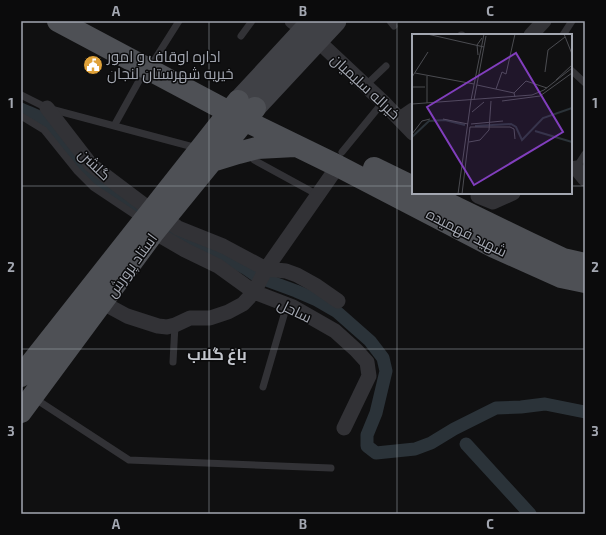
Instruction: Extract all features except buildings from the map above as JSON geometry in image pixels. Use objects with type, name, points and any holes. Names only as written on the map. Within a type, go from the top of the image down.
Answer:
[{"type":"main road","points":[[58,21],[151,63],[242,110],[307,28],[336,21]]},
{"type":"main road","points":[[84,21],[151,63]]},
{"type":"main road","name":"شهید فهمیده","points":[[242,110],[298,146],[340,159],[412,187]]},
{"type":"main road","name":"شهید فهمیده","points":[[242,110],[340,159],[494,247],[561,277],[585,282]]},
{"type":"main road","name":"استاد پرورش","points":[[21,376],[154,221],[242,110]]},
{"type":"main road","points":[[207,155],[238,153],[257,148],[298,146]]},
{"type":"main road","name":"شهید فهمیده","points":[[434,194],[476,199],[528,243],[563,258],[585,264]]},
{"type":"main road","name":"استاد پرورش","points":[[27,405],[103,303],[154,221]]},
{"type":"street","points":[[532,34],[544,21]]},
{"type":"street","name":"خیراله سلیمیان","points":[[307,28],[412,132]]},
{"type":"street","name":"گلشن","points":[[47,108],[91,165],[154,221]]},
{"type":"street","points":[[400,119],[412,111]]},
{"type":"street","points":[[103,303],[127,316],[158,326],[167,327],[190,318],[210,318],[228,312],[243,304],[254,292],[266,269],[318,195],[340,159]]},
{"type":"street","points":[[476,199],[493,202],[511,194]]},
{"type":"street","points":[[154,221],[178,228],[223,246],[266,269],[286,271],[319,288],[338,301]]},
{"type":"street","name":"ساحل","points":[[154,221],[185,250],[218,266],[254,292],[287,305],[335,330],[367,362],[369,376],[344,428]]},
{"type":"lane","points":[[114,126],[151,63],[179,21]]},
{"type":"lane","points":[[241,36],[252,21]]},
{"type":"lane","points":[[564,34],[572,21]]},
{"type":"lane","points":[[365,86],[386,66]]},
{"type":"lane","points":[[572,71],[585,83]]},
{"type":"lane","points":[[21,95],[47,108],[114,126],[207,155]]},
{"type":"lane","points":[[340,159],[383,102]]},
{"type":"lane","points":[[21,116],[44,130],[93,187],[154,221]]},
{"type":"lane","points":[[577,172],[585,154]]},
{"type":"lane","points":[[254,160],[318,195]]},
{"type":"lane","points":[[263,387],[287,305]]},
{"type":"lane","points":[[173,362],[175,325]]},
{"type":"lane","points":[[27,405],[129,460],[331,468]]},
{"type":"waterway","points":[[21,109],[49,123],[59,133],[88,173],[120,200],[134,208]]},
{"type":"waterway","points":[[164,228],[178,237],[203,246],[225,257],[258,277],[317,300],[336,311],[370,341],[383,358],[386,371],[376,413],[367,435],[367,446],[376,453],[415,449],[431,443],[454,429],[496,408],[545,404],[585,412]]},
{"type":"waterway","points":[[466,444],[530,514]]},
{"type":"place","name":"اداره اوقاف و امور خیریه شهرستان لنجان","points":[[93,65]]},
{"type":"district","name":"باغ گلاب","points":[[217,353]]}]
